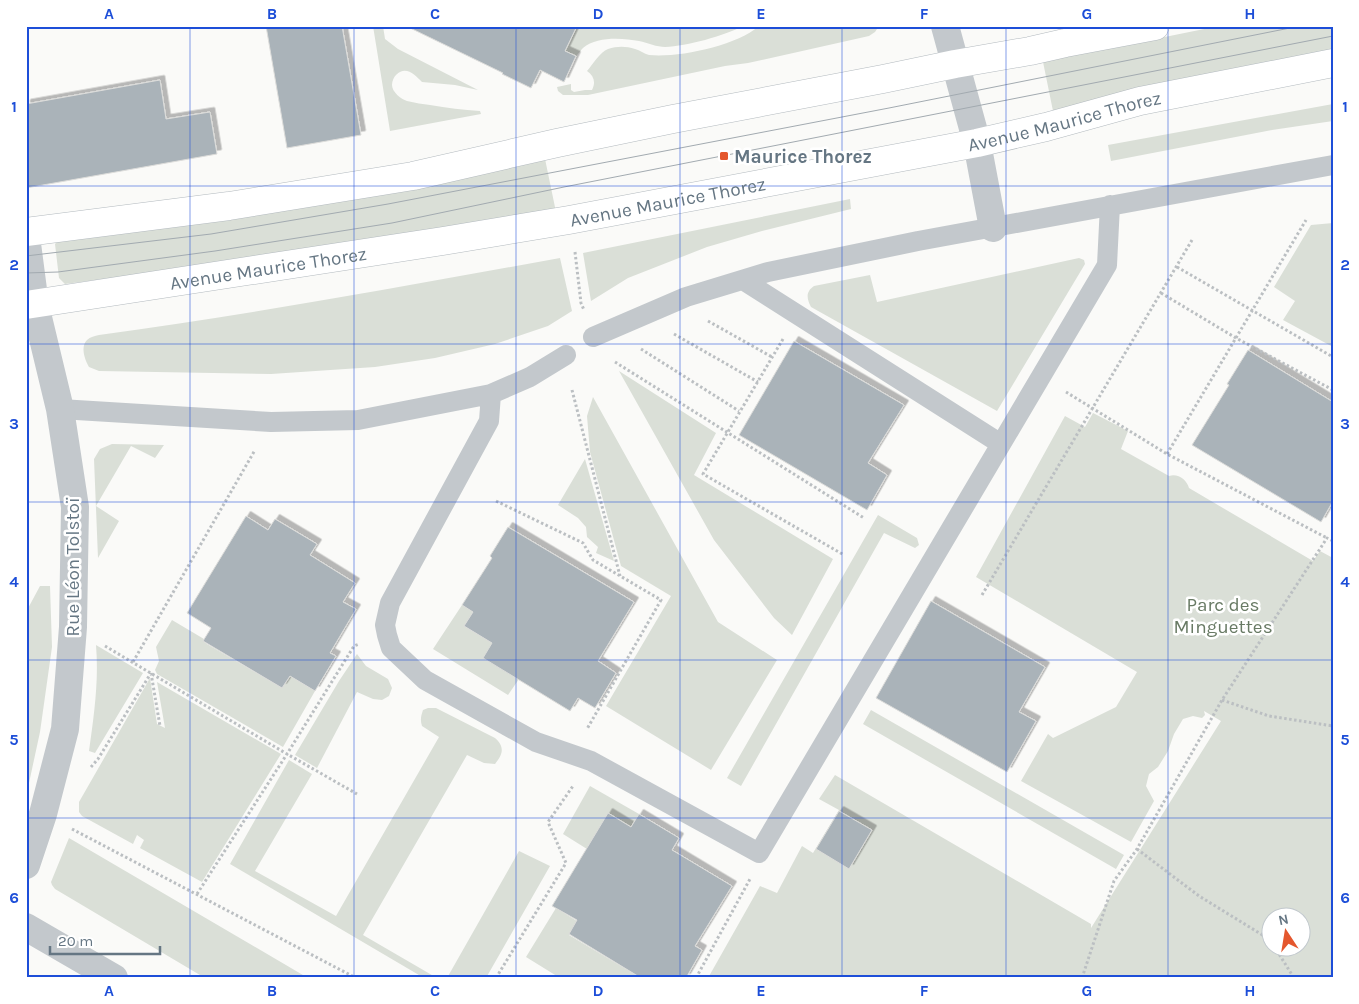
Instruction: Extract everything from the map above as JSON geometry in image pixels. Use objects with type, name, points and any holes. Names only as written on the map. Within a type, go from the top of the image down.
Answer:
[{"type":"street","points":[[944,26],[977,143],[993,228]]},
{"type":"street","points":[[26,232],[229,206],[414,176],[556,143],[1155,26]]},
{"type":"street","name":"Avenue Maurice Thorez","points":[[30,305],[569,220],[977,143],[1046,127],[1140,101],[1333,63]]},
{"type":"street","name":"Rue Léon Tolstoï","points":[[26,236],[30,305],[60,409],[75,507],[73,627],[65,729],[43,814],[26,865]]},
{"type":"street","points":[[26,927],[114,978]]},
{"type":"lane","points":[[593,337],[686,298],[768,272],[1110,205],[1333,165]]},
{"type":"lane","points":[[491,394],[489,421],[390,603],[385,625],[391,648],[425,680],[536,742],[582,758],[759,853],[1107,265],[1110,205]]},
{"type":"lane","points":[[743,280],[1001,444]]},
{"type":"lane","points":[[60,409],[271,422],[358,420],[491,394],[530,377],[566,355]]},
{"type":"path","points":[[1167,454],[1306,220]]},
{"type":"path","points":[[982,595],[1192,240]]},
{"type":"path","points":[[574,245],[581,303],[593,337]]},
{"type":"path","points":[[1176,267],[1333,357]]},
{"type":"path","points":[[1160,293],[1236,338],[1333,390]]},
{"type":"path","points":[[798,314],[703,474],[844,554]]},
{"type":"path","points":[[707,320],[772,357]]},
{"type":"path","points":[[673,333],[758,382]]},
{"type":"path","points":[[640,349],[740,411]]},
{"type":"path","points":[[615,362],[864,518]]},
{"type":"path","points":[[1041,377],[1167,454],[1333,541]]},
{"type":"path","points":[[572,390],[621,576]]},
{"type":"path","points":[[133,662],[271,422]]},
{"type":"path","points":[[496,501],[583,543],[593,560],[661,600],[548,822],[566,863],[496,978]]},
{"type":"path","points":[[1082,978],[1114,881],[1137,849],[1222,700],[1327,538]]},
{"type":"path","points":[[73,627],[356,794]]},
{"type":"path","points":[[197,894],[354,646],[387,636]]},
{"type":"path","points":[[151,673],[160,726]]},
{"type":"path","points":[[88,771],[98,759],[151,673]]},
{"type":"path","points":[[1222,700],[1269,716],[1333,726]]},
{"type":"path","points":[[72,820],[70,829],[356,978]]},
{"type":"path","points":[[1137,849],[1199,896],[1262,935]]},
{"type":"path","points":[[696,978],[750,880],[759,853]]},
{"type":"path","points":[[1280,956],[1294,978]]},
{"type":"green space","points":[[373,26],[383,26],[385,39],[398,49],[478,90],[455,85],[422,82],[410,72],[403,71],[393,79],[392,88],[395,93],[407,101],[480,111],[481,114],[390,131]]},
{"type":"green space","points":[[577,26],[743,26],[716,37],[674,46],[662,47],[625,39],[595,41],[583,48],[576,56],[565,51]]},
{"type":"green space","points":[[759,26],[879,26],[869,36],[748,63],[725,66],[588,95],[563,95],[558,91],[557,87],[571,84],[571,90],[574,92],[592,90],[594,79],[587,71],[599,55],[608,49],[628,47],[649,55],[675,55],[722,45],[749,33]]},
{"type":"green space","points":[[1219,26],[1333,26],[1333,50],[1053,111],[1042,57],[1140,42]]},
{"type":"green space","points":[[1333,104],[1333,121],[1272,130],[1111,161],[1108,145]]},
{"type":"green space","points":[[544,154],[556,212],[243,261],[65,284],[59,278],[55,244],[61,237]]},
{"type":"green space","points":[[850,199],[851,209],[707,247],[628,278],[591,301],[583,253]]},
{"type":"green space","points":[[1333,223],[1333,347],[1283,320],[1295,301],[1274,287],[1311,225]]},
{"type":"green space","points":[[560,258],[572,311],[548,326],[495,344],[435,358],[375,367],[271,374],[99,371],[89,367],[84,354],[84,346],[87,340],[99,335],[272,309]]},
{"type":"green space","points":[[1079,258],[1084,260],[1085,264],[997,411],[811,307],[808,298],[809,291],[814,286],[870,275],[877,302]]},
{"type":"green space","points":[[619,371],[716,433],[694,475],[833,559],[792,635],[774,618],[714,540]]},
{"type":"green space","points":[[593,397],[718,622],[777,660],[711,770],[606,706],[671,596],[621,566],[590,452],[587,416]]},
{"type":"green space","name":"Parc des Minguettes","points":[[1093,413],[1128,431],[1121,449],[1169,476],[1176,475],[1182,478],[1189,488],[1313,561],[1320,551],[1333,558],[1333,978],[708,978],[760,886],[777,893],[802,846],[813,853],[839,810],[819,799],[835,775],[1091,924],[1091,928],[1221,721],[1204,711],[1205,715],[1202,718],[1193,716],[1183,719],[1174,734],[1168,751],[1158,767],[1149,774],[1146,786],[1154,801],[1131,842],[1021,781],[1048,734],[1053,738],[1116,707],[1137,672],[976,577],[1065,416],[1085,427]]},
{"type":"green space","points":[[112,444],[164,445],[155,458],[131,446],[96,506],[119,521],[98,558],[94,459],[100,449]]},
{"type":"green space","points":[[585,459],[614,561],[596,553],[598,547],[587,537],[586,527],[578,518],[558,505]]},
{"type":"green space","points":[[878,515],[917,538],[919,545],[915,548],[884,533],[741,786],[727,778]]},
{"type":"green space","points":[[40,586],[50,586],[52,647],[40,732],[29,783],[26,785],[26,612]]},
{"type":"green space","points":[[462,605],[473,612],[464,626],[492,643],[519,679],[508,695],[433,649]]},
{"type":"green space","points":[[172,620],[204,639],[203,641],[207,644],[282,688],[290,676],[315,691],[283,747],[157,674],[155,670],[159,661],[156,647]]},
{"type":"green space","points":[[96,645],[143,673],[95,753],[89,751],[96,685]]},
{"type":"green space","points":[[357,654],[366,666],[388,679],[392,688],[389,696],[382,700],[373,699],[357,692],[317,768],[295,755]]},
{"type":"green space","points":[[150,678],[157,724],[165,728],[157,682],[281,754],[202,882],[140,848],[144,840],[137,835],[133,844],[82,816],[79,812],[79,802]]},
{"type":"green space","points":[[436,708],[495,738],[502,748],[500,757],[495,764],[484,763],[467,755],[363,935],[437,978],[424,978],[230,864],[289,760],[312,774],[255,871],[336,916],[439,737],[422,726],[423,710]]},
{"type":"green space","points":[[871,710],[1124,855],[1116,869],[863,724]]},
{"type":"green space","points":[[590,786],[639,814],[631,827],[587,849],[563,834]]},
{"type":"green space","points":[[69,838],[308,978],[205,978],[55,889],[51,882]]},
{"type":"green space","points":[[519,851],[550,866],[486,978],[447,978]]},
{"type":"green space","points":[[556,908],[577,921],[569,935],[641,978],[560,978],[526,957]]},
{"type":"building","points":[[266,26],[342,26],[361,135],[287,148]]},
{"type":"building","points":[[406,26],[577,26],[565,51],[576,56],[564,82],[540,70],[531,88]]},
{"type":"building","points":[[160,80],[166,119],[210,112],[217,154],[26,188],[26,104]]},
{"type":"building","points":[[794,341],[904,405],[868,463],[887,475],[867,510],[739,435]]},
{"type":"building","points":[[1248,350],[1333,402],[1333,501],[1321,522],[1192,445]]},
{"type":"building","points":[[246,516],[268,530],[275,519],[317,544],[310,555],[355,583],[343,602],[356,609],[330,653],[336,656],[315,691],[290,676],[282,688],[203,641],[211,628],[187,613]]},
{"type":"building","points":[[508,527],[634,602],[598,661],[616,673],[595,708],[578,698],[570,711],[483,658],[492,643],[464,626],[473,612],[462,605],[492,558],[490,556]]},
{"type":"building","points":[[931,601],[1045,667],[1019,712],[1036,721],[1007,772],[876,698]]},
{"type":"building","points":[[839,811],[872,830],[849,869],[816,849]]},
{"type":"building","points":[[608,813],[631,827],[639,814],[679,838],[672,850],[732,886],[695,946],[702,950],[686,978],[641,978],[569,934],[577,920],[552,906]]},
{"type":"tram line","points":[[26,256],[211,234],[388,204],[889,108],[1300,26]]},
{"type":"tram line","points":[[26,273],[58,272],[215,251],[392,223],[564,187],[1333,36]]},
{"type":"place","name":"Maurice Thorez","points":[[724,156]]}]
